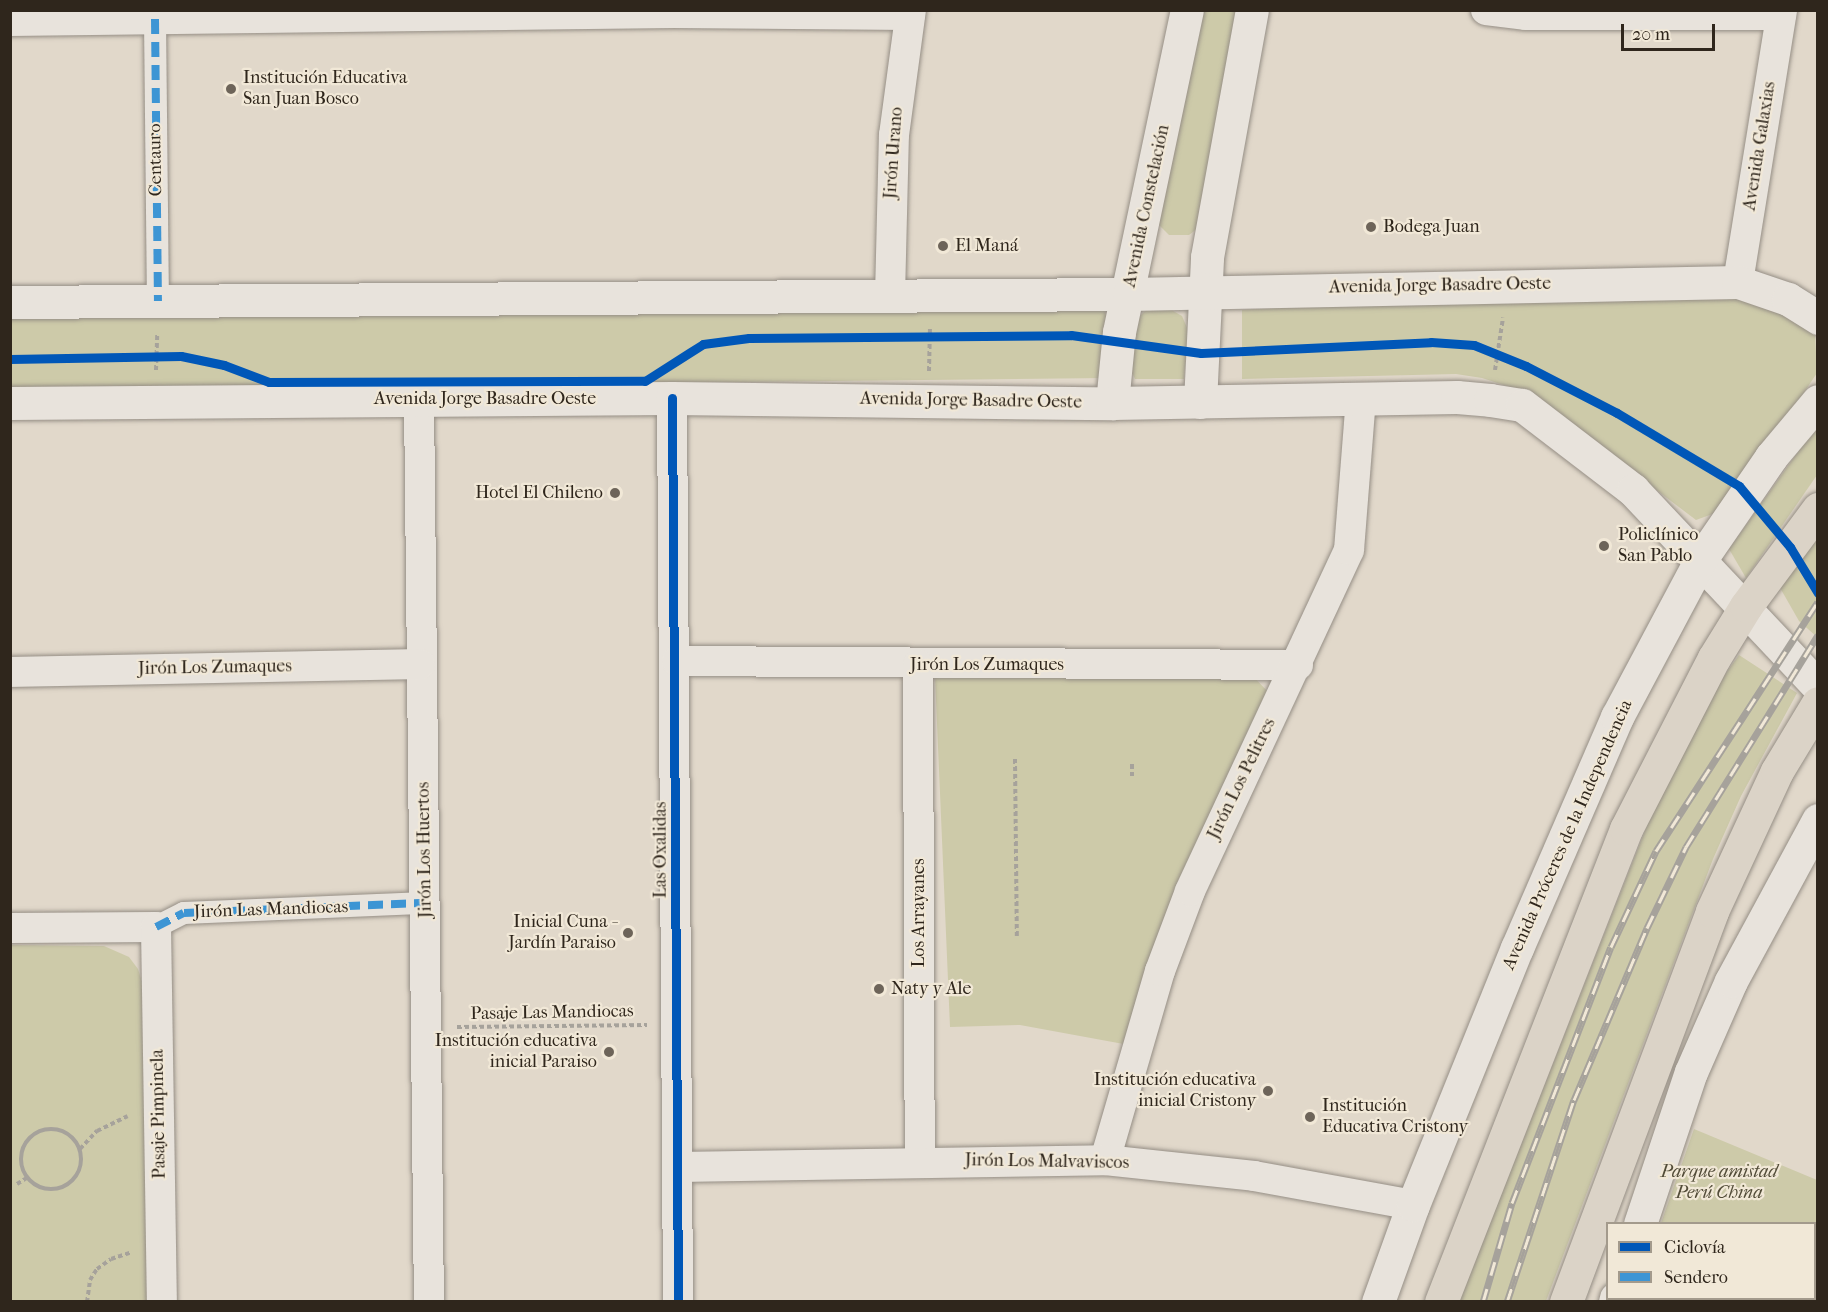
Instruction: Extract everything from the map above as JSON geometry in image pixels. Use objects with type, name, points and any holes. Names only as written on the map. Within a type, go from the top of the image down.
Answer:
[{"type":"main road","name":"Avenida Constelación","points":[[1112,403],[1119,332],[1129,294],[1187,10]]},
{"type":"main road","points":[[1200,402],[1202,292],[1252,10]]},
{"type":"main road","name":"Avenida Jorge Basadre Oeste","points":[[10,302],[158,311],[1737,282],[1788,299],[1818,318]]},
{"type":"main road","name":"Avenida Jorge Basadre Oeste","points":[[10,403],[672,398],[1112,403],[1361,399],[1490,400],[1522,405],[1633,490],[1746,606],[1818,686]]},
{"type":"main road","name":"Avenida Próceres de la Independencia","points":[[1378,1302],[1413,1205],[1517,948],[1617,717],[1701,559],[1770,457],[1818,401]]},
{"type":"main road","points":[[1442,1302],[1626,829],[1684,711],[1746,606],[1818,509]]},
{"type":"main road","points":[[1566,1302],[1712,911],[1777,771],[1818,703]]},
{"type":"main road","points":[[1641,1222],[1691,1072],[1731,981],[1818,820]]},
{"type":"street","points":[[1486,10],[1525,15],[1782,13]]},
{"type":"street","points":[[10,21],[674,12],[911,13]]},
{"type":"street","name":"Jirón Urano","points":[[890,296],[894,135],[911,13]]},
{"type":"street","name":"Avenida Galaxias","points":[[1737,282],[1782,13]]},
{"type":"street","name":"Centauro","points":[[154,19],[158,311]]},
{"type":"street","name":"Las Oxalidas","points":[[672,398],[677,661],[678,1302]]},
{"type":"street","name":"Jirón Los Huertos","points":[[419,399],[420,664],[426,903],[429,1302]]},
{"type":"street","name":"Jirón Los Pelitres","points":[[1105,1160],[1160,971],[1190,891],[1298,665],[1349,550],[1361,399]]},
{"type":"street","name":"Jirón Los Zumaques","points":[[677,661],[918,665],[1298,665]]},
{"type":"street","name":"Jirón Los Zumaques","points":[[10,672],[420,664]]},
{"type":"street","name":"Los Arrayanes","points":[[918,665],[920,1161]]},
{"type":"street","name":"Jirón Las Mandiocas","points":[[10,928],[156,927],[184,913],[426,903]]},
{"type":"street","name":"Pasaje Pimpinela","points":[[156,927],[162,1302]]},
{"type":"street","name":"Jirón Los Malvaviscos","points":[[678,1167],[920,1161],[1105,1160],[1254,1176],[1413,1205]]},
{"type":"path","points":[[1490,400],[1493,353],[1508,285]]},
{"type":"path","points":[[156,376],[160,356],[158,311]]},
{"type":"path","points":[[928,376],[930,315]]},
{"type":"path","points":[[918,337],[941,337]]},
{"type":"path","points":[[1493,353],[1507,358]]},
{"type":"path","points":[[145,357],[160,356]]},
{"type":"path","points":[[1015,759],[1017,936]]},
{"type":"path","points":[[1132,761],[1132,776]]},
{"type":"path","points":[[80,1149],[63,1131],[38,1132],[29,1138],[21,1157],[28,1177],[37,1185],[60,1188],[78,1172],[80,1149],[97,1131],[137,1112]]},
{"type":"path","points":[[17,1184],[28,1177]]},
{"type":"path","points":[[87,1302],[90,1280],[97,1269],[111,1259],[135,1252]]},
{"type":"green space","points":[[1200,11],[1243,11],[1202,225],[1189,235],[1169,235],[1157,223]]},
{"type":"green space","points":[[1742,291],[1815,332],[1817,373],[1726,509],[1696,520],[1559,416],[1516,389],[1482,378],[1456,374],[1242,379],[1242,310],[1461,296]]},
{"type":"green space","points":[[1103,307],[1109,324],[1105,378],[11,390],[10,316]]},
{"type":"green space","points":[[1168,308],[1182,316],[1188,330],[1184,379],[1135,379],[1128,364],[1131,325],[1145,311]]},
{"type":"green space","points":[[1817,425],[1817,475],[1746,578],[1729,549]]},
{"type":"green space","points":[[1817,531],[1817,637],[1799,621],[1779,586]]},
{"type":"green space","points":[[1739,655],[1797,693],[1741,796],[1713,859],[1546,1301],[1459,1302],[1667,775],[1710,695]]},
{"type":"green space","points":[[1249,672],[1269,693],[1129,1045],[1020,1025],[950,1027],[935,676]]},
{"type":"green space","points":[[11,945],[104,946],[129,957],[138,969],[144,988],[148,1301],[11,1302]]},
{"type":"green space","name":"Parque amistad Perú China","points":[[1694,1129],[1817,1180],[1817,1301],[1634,1301],[1816,1300],[1816,1222],[1661,1222]]},
{"type":"railway","points":[[1483,1302],[1512,1203],[1611,947],[1656,851],[1818,602]]},
{"type":"railway","points":[[1507,1302],[1574,1100],[1647,928],[1686,847],[1818,635]]},
{"type":"marked path","points":[[155,19],[158,301]]},
{"type":"marked path","points":[[156,927],[184,913],[426,903]]},
{"type":"cycle path","points":[[10,359],[181,356],[224,365],[269,382],[645,381],[703,344],[749,338],[1071,335],[1201,353],[1431,342],[1474,345],[1526,366],[1617,413],[1739,486],[1790,547],[1818,593]]},
{"type":"cycle path","points":[[672,398],[678,1302]]},
{"type":"place","name":"Institución Educativa San Juan Bosco","points":[[231,89]]},
{"type":"place","name":"Bodega Juan","points":[[1371,227]]},
{"type":"place","name":"El Maná","points":[[943,246]]},
{"type":"place","name":"Hotel El Chileno","points":[[615,493]]},
{"type":"place","name":"Policlínico San Pablo","points":[[1604,546]]},
{"type":"place","name":"Inicial Cuna - Jardín Paraiso","points":[[628,933]]},
{"type":"place","name":"Naty y Ale","points":[[879,989]]},
{"type":"place","name":"Institución educativa inicial Paraiso","points":[[609,1052]]},
{"type":"place","name":"Institución educativa inicial Cristony","points":[[1268,1091]]},
{"type":"place","name":"Institución Educativa Cristony","points":[[1310,1117]]}]
